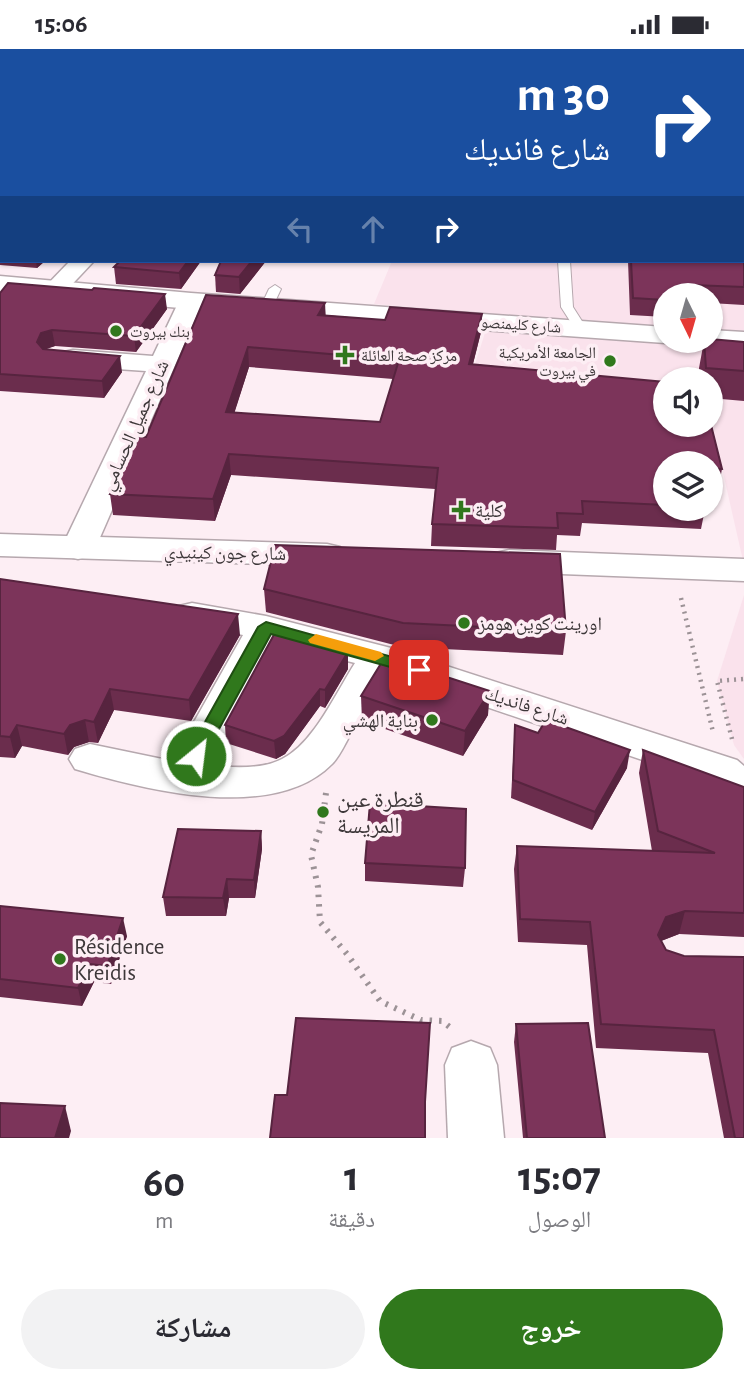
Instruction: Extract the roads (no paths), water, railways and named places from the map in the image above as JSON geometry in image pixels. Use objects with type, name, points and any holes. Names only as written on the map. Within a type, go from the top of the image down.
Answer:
[{"type":"street","points":[[48,289],[68,263]]},
{"type":"street","points":[[48,289],[80,263]]},
{"type":"street","name":"شارع كليمنصو","points":[[0,284],[191,301],[271,297],[653,334]]},
{"type":"street","name":"شارع جميل الحسامي","points":[[78,549],[191,301]]},
{"type":"street","points":[[723,339],[744,341]]},
{"type":"street","points":[[55,356],[161,364]]},
{"type":"street","name":"شارع جون كينيدي","points":[[0,545],[355,556]]},
{"type":"street","points":[[479,560],[744,570]]},
{"type":"street","name":"شارع فانديك","points":[[161,608],[266,627],[377,656],[733,768]]},
{"type":"street","points":[[184,777],[266,627]]},
{"type":"street","points":[[90,759],[184,777],[250,782],[290,772],[319,753],[377,656]]},
{"type":"street","points":[[471,1065],[476,1138]]},
{"type":"lane","points":[[564,263],[567,307],[581,329]]},
{"type":"place","name":"بنك بيروت","points":[[116,331]]},
{"type":"place","name":"مركز صحة العائلة","points":[[345,355]]},
{"type":"place","name":"الجامعة الأمريكية في بيروت","points":[[610,361]]},
{"type":"place","name":"كلية","points":[[461,510]]},
{"type":"place","name":"اورينت كوين هومز","points":[[464,623]]},
{"type":"place","name":"بناية الهشي","points":[[432,720]]},
{"type":"place","name":"قنطرة عين المريسة","points":[[323,812]]},
{"type":"place","name":"Résidence Kreidis","points":[[60,959]]}]
